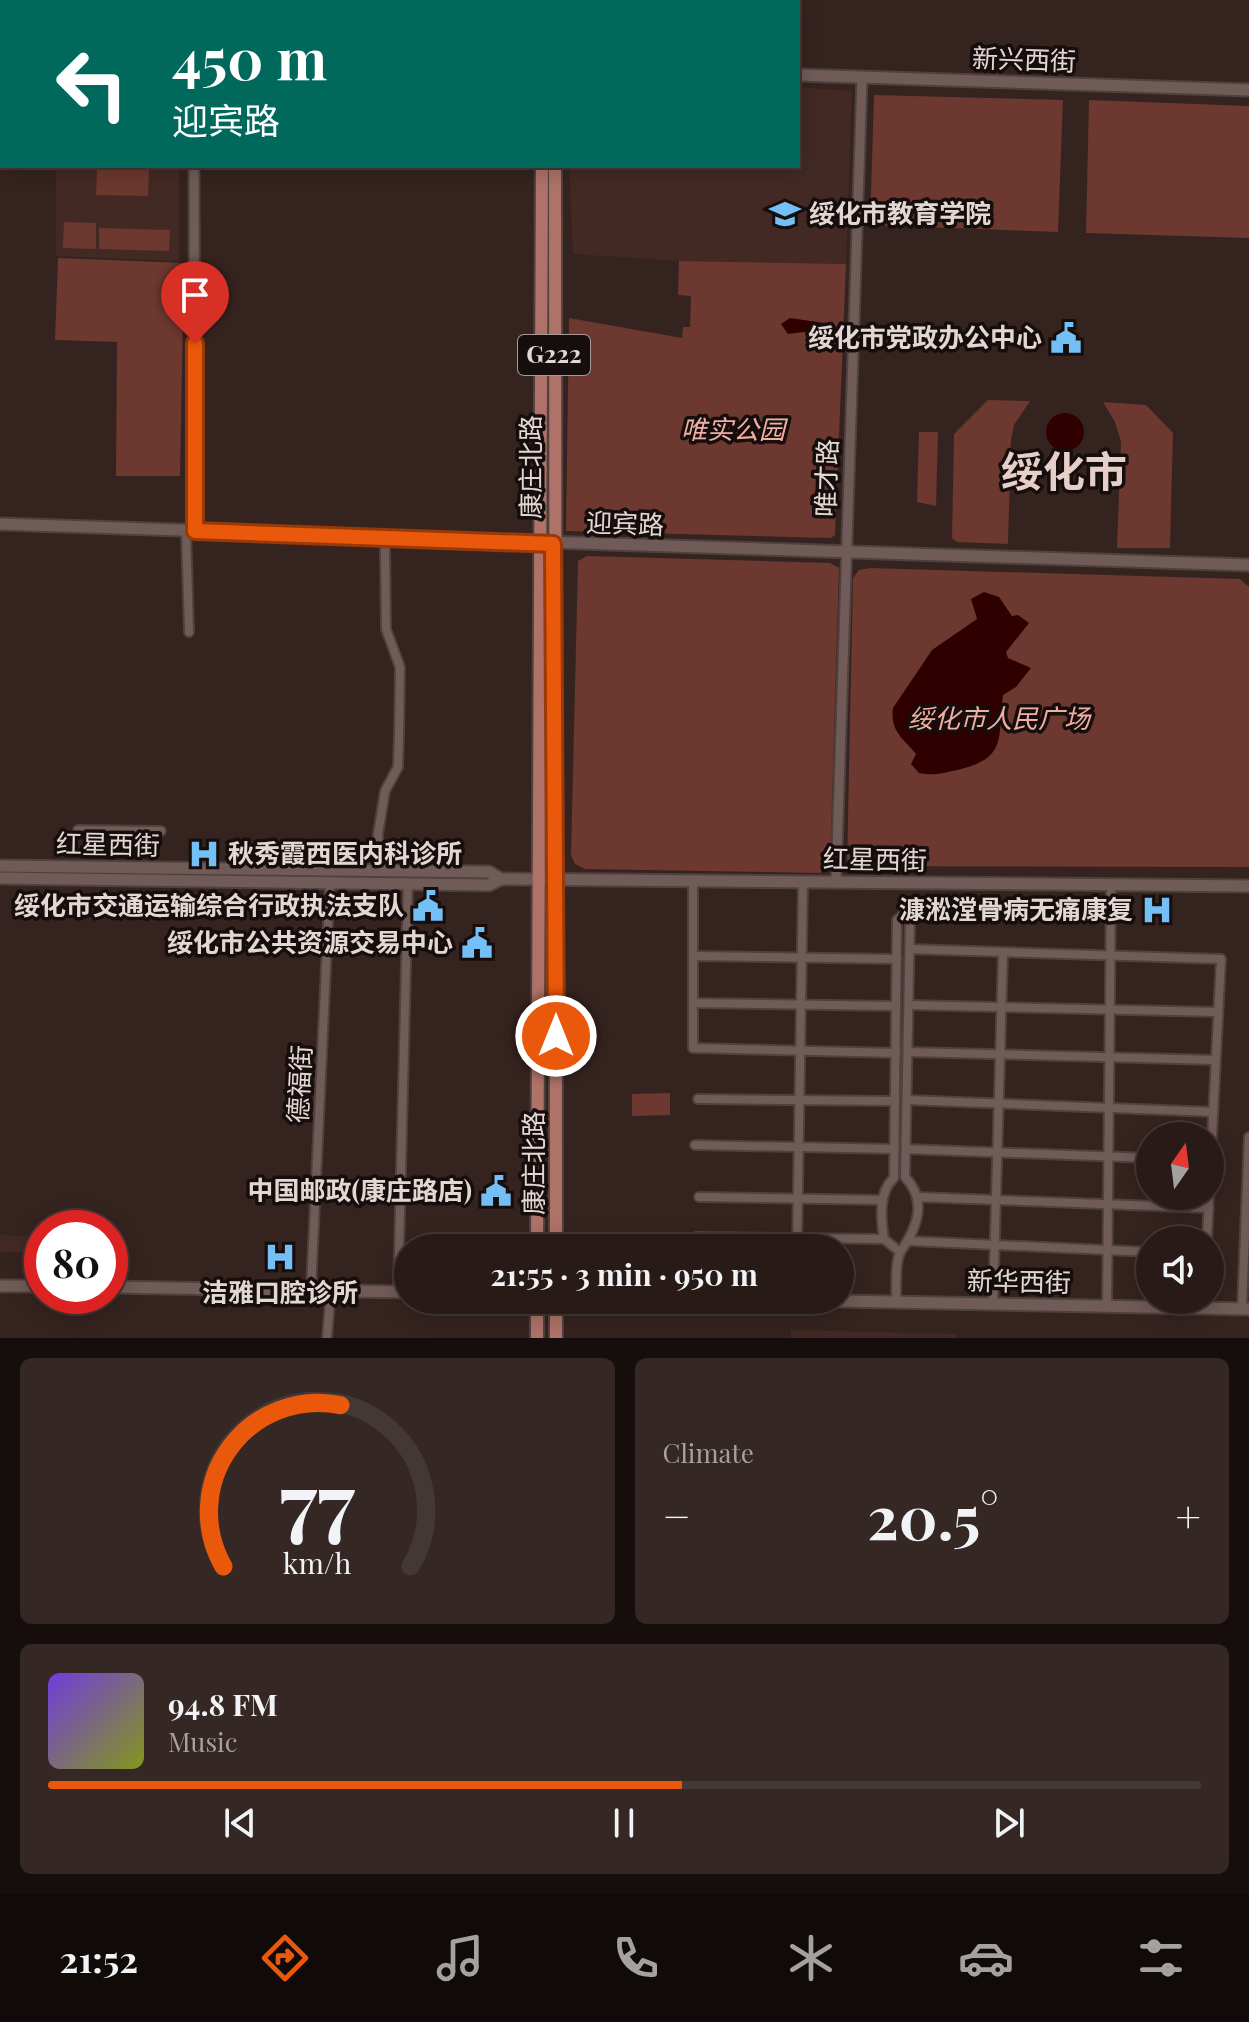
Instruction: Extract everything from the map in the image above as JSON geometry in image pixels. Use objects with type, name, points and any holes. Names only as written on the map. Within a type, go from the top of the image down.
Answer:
[{"type":"highway","name":"康庄北路","points":[[542,168],[556,881],[556,1234]]},
{"type":"highway","name":"康庄北路","points":[[537,1234],[539,880],[555,168]]},
{"type":"highway","points":[[537,1314],[537,1338]]},
{"type":"highway","points":[[556,1314],[556,1338]]},
{"type":"main road","name":"新兴西街","points":[[800,75],[1249,90]]},
{"type":"main road","name":"迎宾路","points":[[0,524],[1249,565]]},
{"type":"main road","name":"红星西街","points":[[0,866],[156,873],[330,875],[408,883],[489,885],[501,879],[1249,886]]},
{"type":"main road","name":"红星西街","points":[[330,875],[378,870],[489,872],[501,879]]},
{"type":"main road","name":"红星西街","points":[[0,878],[156,873]]},
{"type":"main road","points":[[0,1286],[24,1286]]},
{"type":"main road","points":[[128,1287],[394,1292]]},
{"type":"main road","name":"新华西街","points":[[854,1301],[1245,1308]]},
{"type":"street","name":"唯才路","points":[[836,881],[862,77]]},
{"type":"street","points":[[189,632],[194,168]]},
{"type":"street","points":[[378,870],[378,834],[385,791],[398,767],[399,736],[400,667],[386,629],[385,550]]},
{"type":"street","points":[[78,830],[161,831]]},
{"type":"street","name":"德福街","points":[[311,1289],[330,875]]},
{"type":"street","points":[[797,1234],[803,881]]},
{"type":"street","points":[[693,882],[693,1048],[896,1053]]},
{"type":"street","points":[[404,1234],[408,883]]},
{"type":"street","points":[[1107,1306],[1111,885]]},
{"type":"street","points":[[884,1239],[883,1200],[886,1185],[894,1178],[897,920],[903,915],[910,920],[905,1177],[915,1187],[917,1197],[916,1224],[910,1241],[900,1252],[896,1302]]},
{"type":"street","points":[[910,949],[1221,959],[1212,1122]]},
{"type":"street","points":[[993,1304],[1003,952]]},
{"type":"street","points":[[693,956],[897,959]]},
{"type":"street","points":[[693,1003],[896,1006]]},
{"type":"street","points":[[909,1005],[1218,1012]]},
{"type":"street","points":[[908,1052],[1215,1060]]},
{"type":"street","points":[[698,1099],[895,1101]]},
{"type":"street","points":[[907,1100],[1213,1112]]},
{"type":"street","points":[[1245,1308],[1249,1137]]},
{"type":"street","points":[[695,1145],[895,1149]]},
{"type":"street","points":[[906,1149],[1136,1157]]},
{"type":"street","points":[[699,1197],[883,1200]]},
{"type":"street","points":[[917,1197],[1136,1206]]},
{"type":"street","points":[[854,1240],[884,1239],[900,1252]]},
{"type":"street","points":[[910,1241],[1136,1251]]},
{"type":"street","points":[[327,1337],[331,1290]]},
{"type":"shaded area","points":[[800,87],[852,91],[846,264],[679,261],[573,254],[569,168],[800,168]]},
{"type":"shaded area","points":[[56,168],[179,168],[179,261],[56,256]]},
{"type":"shaded area","points":[[790,318],[824,323],[826,329],[788,334],[781,324]]},
{"type":"shaded area","points":[[1065,413],[1078,419],[1084,432],[1078,445],[1065,451],[1052,445],[1046,432],[1052,419]]},
{"type":"shaded area","points":[[984,592],[999,597],[1012,616],[1018,615],[1029,623],[1006,652],[1008,658],[1031,668],[1016,687],[1003,695],[1000,734],[993,752],[974,765],[957,770],[919,773],[911,764],[916,754],[896,729],[893,708],[932,650],[977,619],[971,599]]},
{"type":"shaded area","points":[[0,1235],[24,1236],[24,1253],[0,1252]]},
{"type":"shaded area","points":[[791,1330],[957,1334],[956,1338],[791,1338]]},
{"type":"green space","points":[[874,95],[1063,100],[1058,232],[870,225]]},
{"type":"green space","points":[[1089,100],[1249,106],[1249,238],[1086,233]]},
{"type":"green space","points":[[97,168],[149,168],[148,196],[96,195]]},
{"type":"green space","points":[[64,222],[96,223],[96,249],[63,248]]},
{"type":"green space","points":[[99,228],[170,230],[169,251],[99,249]]},
{"type":"green space","points":[[58,258],[184,263],[180,476],[116,476],[117,342],[55,340]]},
{"type":"green space","name":"唯实公园","points":[[679,261],[846,264],[835,535],[831,538],[566,531],[569,318],[682,338],[683,327],[690,327],[691,296],[678,295]]},
{"type":"green space","points":[[988,400],[1030,401],[1014,425],[1011,440],[1008,544],[957,542],[952,538],[954,434]]},
{"type":"green space","points":[[1103,402],[1146,405],[1173,433],[1170,548],[1117,548],[1121,442],[1115,422]]},
{"type":"green space","points":[[919,432],[938,432],[936,506],[917,502]]},
{"type":"green space","points":[[587,556],[830,563],[839,568],[830,867],[820,873],[585,869],[575,864],[571,855],[578,561]]},
{"type":"green space","name":"绥化市人民广场","points":[[859,570],[1240,579],[1249,587],[1249,867],[847,866],[853,578]]},
{"type":"green space","points":[[670,1093],[670,1115],[632,1116],[632,1094]]},
{"type":"place","name":"绥化市教育学院","points":[[785,214]]},
{"type":"place","name":"绥化市党政办公中心","points":[[1066,338]]},
{"type":"place","name":"秋秀霞西医内科诊所","points":[[204,854]]},
{"type":"place","name":"绥化市交通运输综合行政执法支队","points":[[428,906]]},
{"type":"place","name":"漮淞漟骨病无痛康复","points":[[1157,910]]},
{"type":"place","name":"绥化市公共资源交易中心","points":[[477,943]]},
{"type":"place","name":"中国邮政(康庄路店)","points":[[496,1191]]},
{"type":"place","name":"洁雅口腔诊所","points":[[280,1257]]},
{"type":"district","name":"绥化市","points":[[1064,472]]},
{"type":"route","points":[[195,343],[195,531],[553,544],[556,1036]]}]
